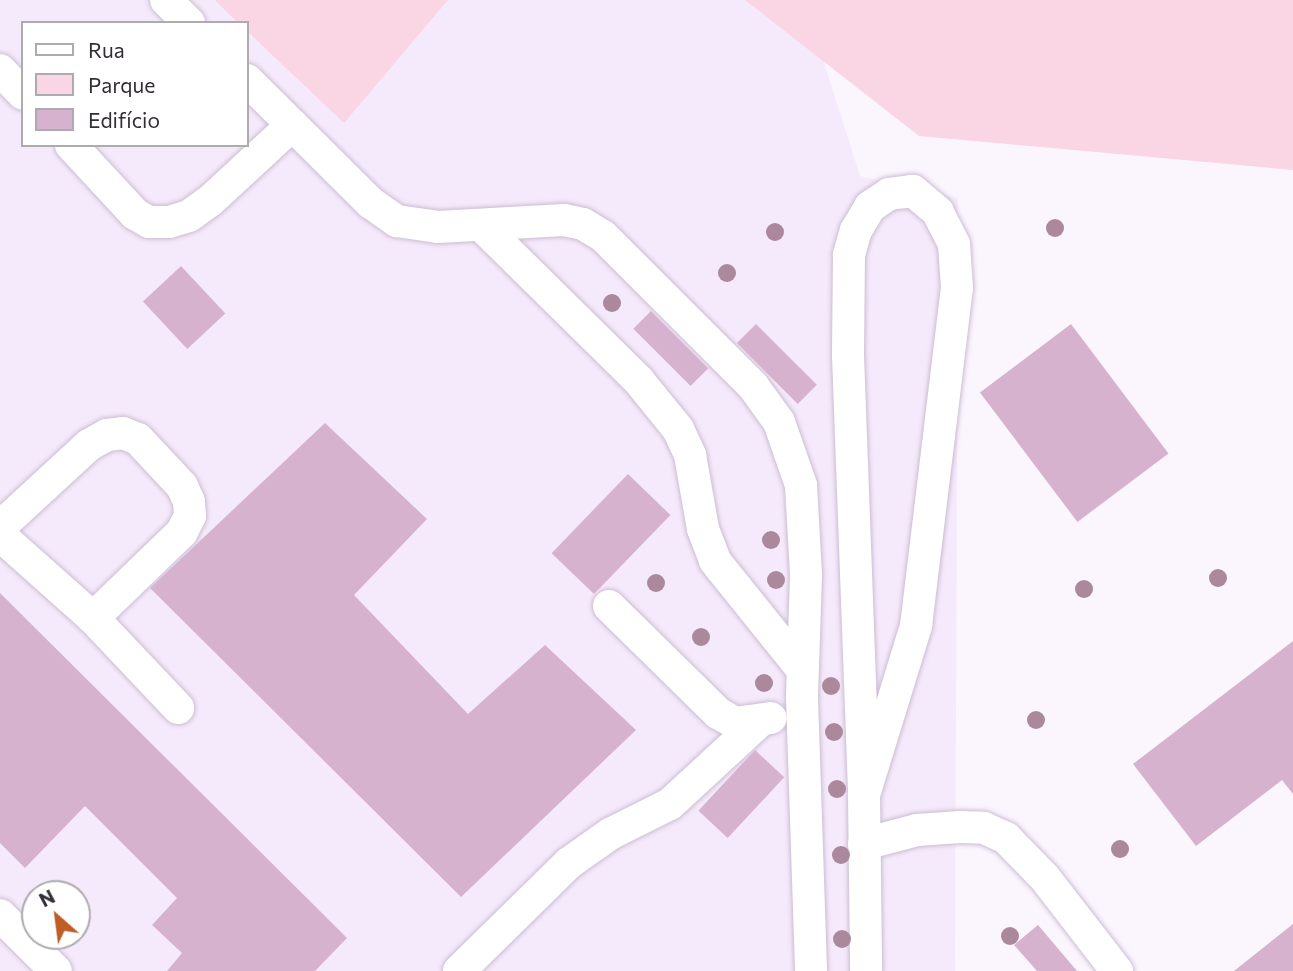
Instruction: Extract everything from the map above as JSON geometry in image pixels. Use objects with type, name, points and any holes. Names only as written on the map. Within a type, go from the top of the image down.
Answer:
[{"type":"lane","points":[[166,0],[187,21]]},
{"type":"lane","points":[[0,69],[21,92]]},
{"type":"lane","points":[[248,81],[371,203],[397,221],[438,228],[564,220],[583,223],[603,236],[753,386],[779,422],[801,485],[806,575],[802,683],[809,969]]},
{"type":"lane","points":[[73,147],[135,214],[149,222],[169,222],[189,216],[210,201],[292,125]]},
{"type":"lane","points":[[864,795],[916,626],[957,288],[954,244],[938,212],[913,191],[889,194],[870,207],[856,230],[849,255],[848,355],[864,795],[866,971]]},
{"type":"lane","points":[[482,226],[639,381],[678,429],[690,455],[703,529],[715,561],[802,683]]},
{"type":"lane","points":[[0,527],[89,445],[107,435],[123,433],[138,439],[182,486],[190,516],[182,532],[93,618]]},
{"type":"lane","points":[[0,535],[93,618],[178,708]]},
{"type":"lane","points":[[609,606],[718,713],[735,723],[760,721],[780,715],[802,683]]},
{"type":"lane","points":[[459,971],[569,863],[610,834],[670,804],[760,721]]},
{"type":"lane","points":[[864,844],[917,830],[960,827],[984,828],[1006,838],[1045,878],[1117,971]]},
{"type":"lane","points":[[0,915],[56,971]]},
{"type":"shaded area","points":[[0,0],[804,0],[860,176],[958,198],[955,971],[0,971]]},
{"type":"green space","points":[[215,0],[448,0],[344,123],[248,32],[248,21],[236,21]]},
{"type":"green space","points":[[745,0],[1293,0],[1293,170],[919,136]]},
{"type":"building","points":[[181,266],[225,314],[187,349],[143,301]]},
{"type":"building","points":[[651,311],[708,368],[691,386],[633,329]]},
{"type":"building","points":[[756,324],[817,385],[798,404],[737,343]]},
{"type":"building","points":[[1071,324],[1168,453],[1077,522],[980,393]]},
{"type":"building","points":[[325,423],[427,519],[354,595],[468,714],[545,645],[636,730],[461,897],[150,588]]},
{"type":"building","points":[[628,474],[670,515],[594,594],[552,553]]},
{"type":"building","points":[[0,593],[347,938],[315,971],[167,971],[182,953],[152,925],[177,898],[85,806],[25,868],[0,843]]},
{"type":"building","points":[[1293,641],[1293,794],[1282,780],[1196,846],[1133,764]]},
{"type":"building","points":[[755,750],[784,777],[728,838],[698,811]]},
{"type":"building","points":[[1293,924],[1293,971],[1234,971]]},
{"type":"building","points":[[1038,925],[1077,971],[1037,971],[1014,945]]}]
